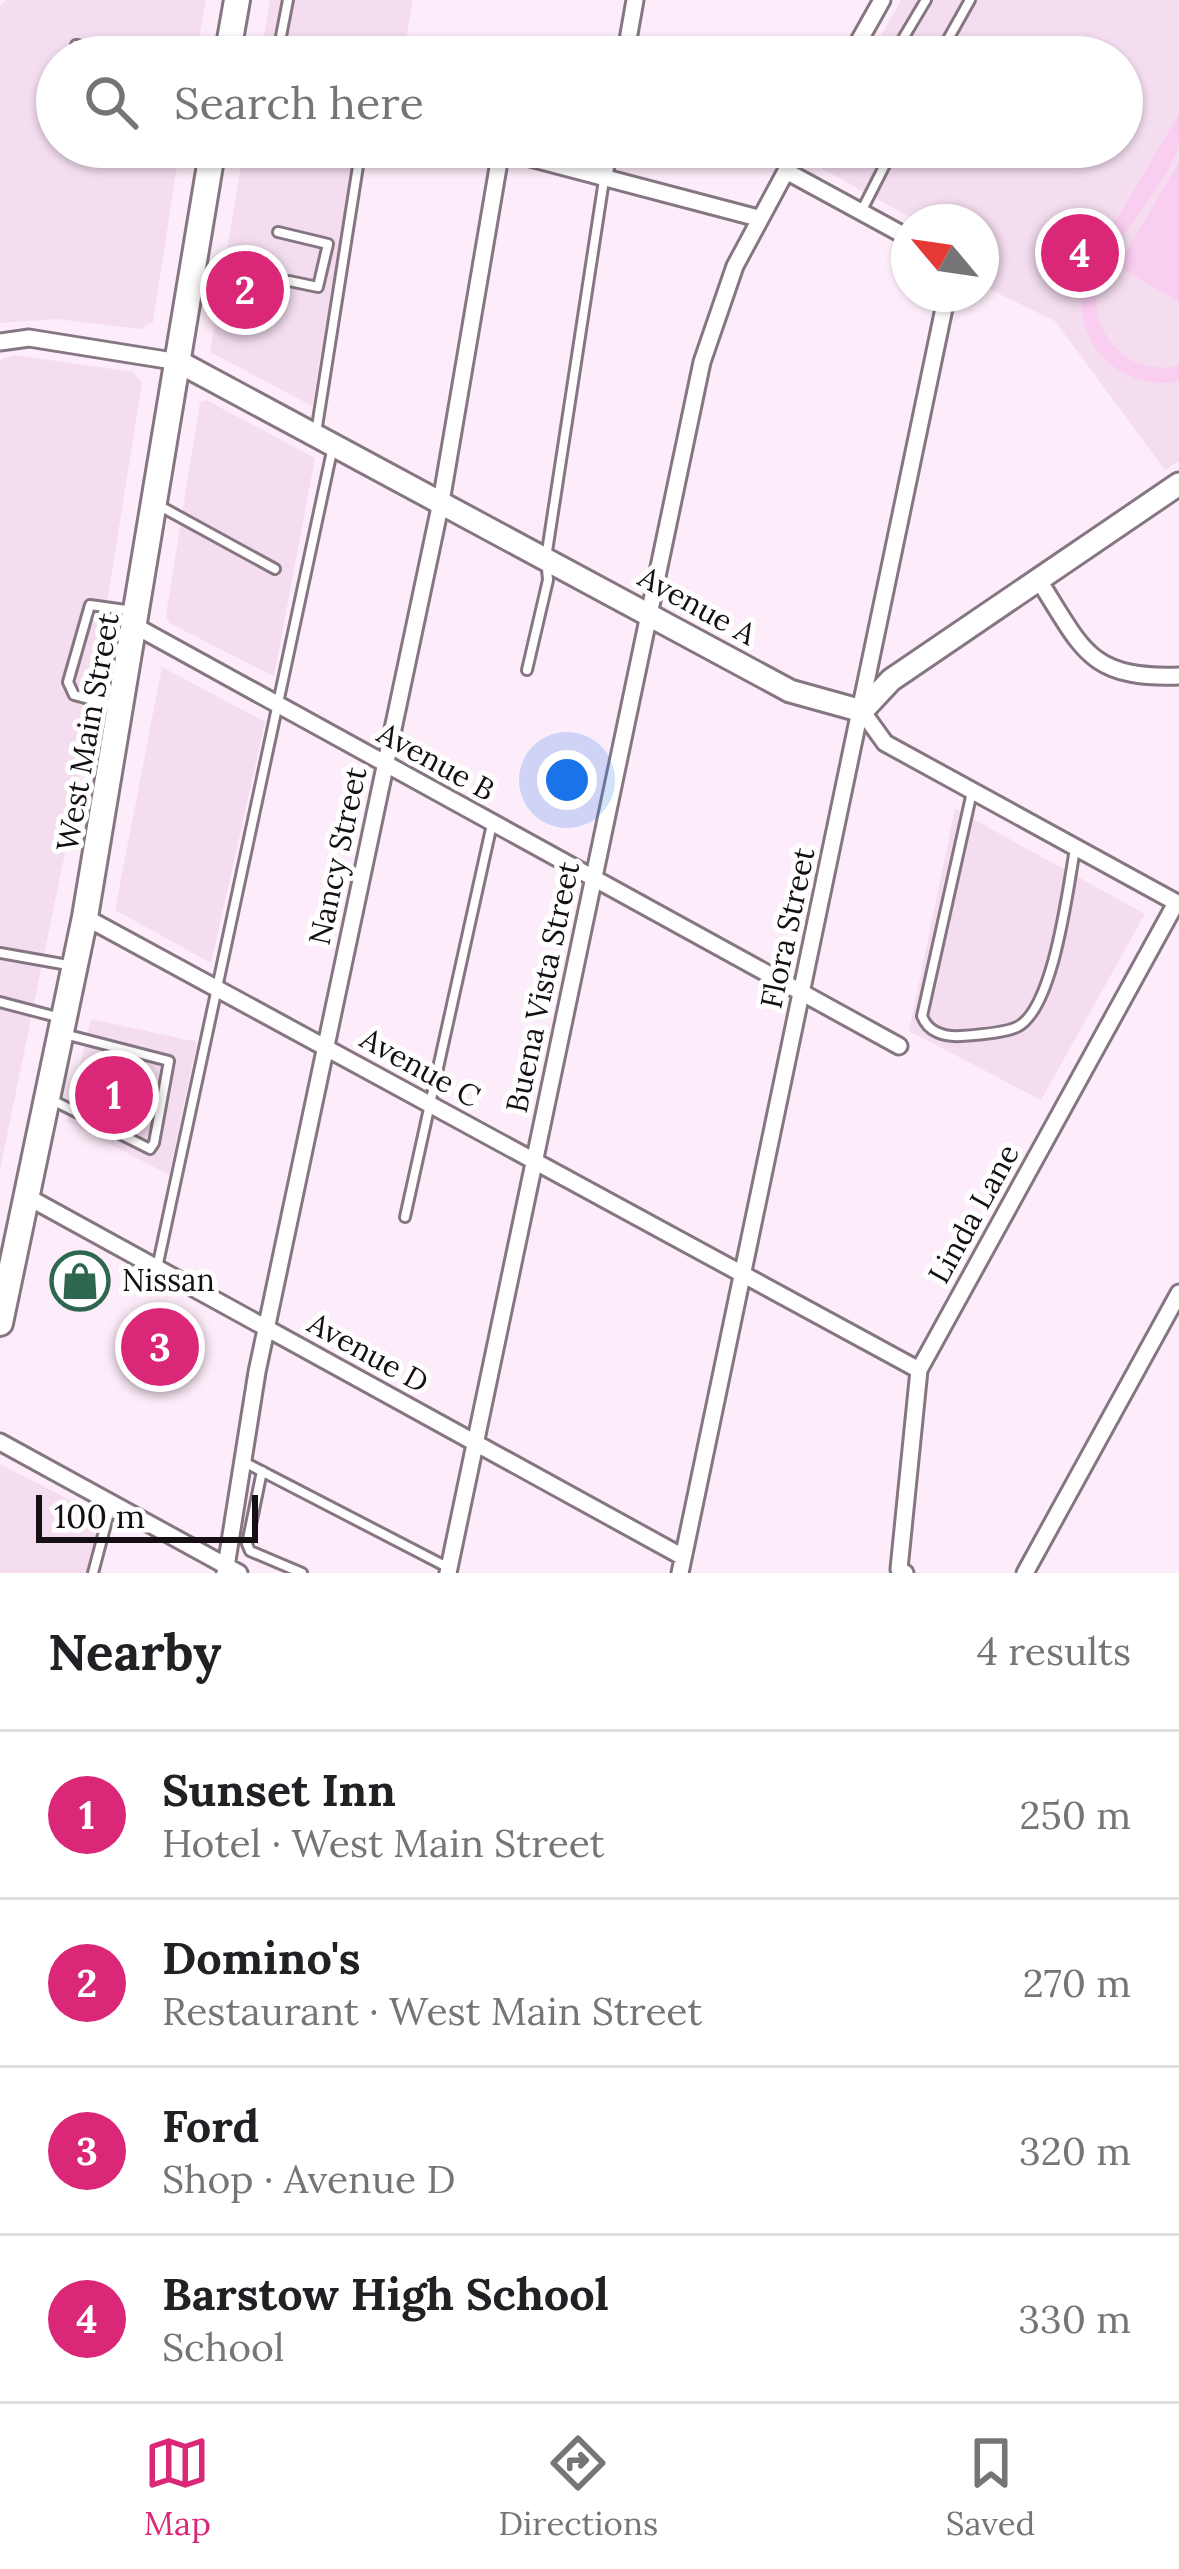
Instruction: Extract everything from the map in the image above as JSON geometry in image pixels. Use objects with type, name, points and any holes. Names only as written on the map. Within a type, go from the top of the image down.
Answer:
[{"type":"main road","points":[[231,36],[237,0]]},
{"type":"main road","name":"West Main Street","points":[[0,1322],[4,1284],[85,916],[138,620],[210,168]]},
{"type":"street","points":[[629,36],[635,0]]},
{"type":"street","points":[[862,36],[882,0]]},
{"type":"street","name":"Nancy Street","points":[[230,1571],[241,1460],[267,1328],[441,502],[491,168]]},
{"type":"street","points":[[571,168],[758,218]]},
{"type":"street","points":[[604,176],[605,168]]},
{"type":"street","name":"Buena Vista Street","points":[[449,1571],[702,362],[758,218],[788,168]]},
{"type":"street","points":[[786,171],[891,228]]},
{"type":"street","name":"Flora Street","points":[[682,1565],[943,312]]},
{"type":"street","points":[[0,343],[29,338],[178,362]]},
{"type":"street","name":"Avenue A","points":[[178,362],[790,691],[862,711],[885,743],[1178,903]]},
{"type":"street","points":[[862,711],[891,680],[1179,484]]},
{"type":"street","points":[[1038,579],[1082,648],[1097,661],[1132,677],[1179,676]]},
{"type":"street","name":"Avenue B","points":[[138,620],[279,705],[899,1046]]},
{"type":"street","name":"Linda Lane","points":[[905,1573],[898,1569],[919,1370],[1178,903]]},
{"type":"street","name":"Avenue C","points":[[85,916],[919,1370]]},
{"type":"street","name":"Avenue D","points":[[26,1196],[474,1442],[682,1565]]},
{"type":"street","points":[[1025,1573],[1179,1293]]},
{"type":"street","points":[[0,1442],[230,1571]]},
{"type":"lane","points":[[281,36],[288,0]]},
{"type":"lane","points":[[905,36],[926,0]]},
{"type":"lane","points":[[950,36],[970,0]]},
{"type":"lane","points":[[157,1268],[279,705],[325,439],[358,168]]},
{"type":"lane","points":[[861,212],[883,168]]},
{"type":"lane","points":[[526,670],[548,580],[546,558],[604,176]]},
{"type":"lane","points":[[278,232],[328,244],[318,287],[289,281]]},
{"type":"lane","points":[[156,504],[274,569]]},
{"type":"lane","points":[[122,707],[74,695],[68,682],[90,605],[138,620]]},
{"type":"lane","points":[[972,790],[922,1016],[937,1033],[957,1036],[1018,1027],[1031,1013],[1059,938],[1076,848]]},
{"type":"lane","points":[[405,1217],[492,824]]},
{"type":"lane","points":[[0,953],[75,966]]},
{"type":"lane","points":[[0,1002],[169,1061],[172,1069],[150,1149],[47,1098]]},
{"type":"lane","points":[[241,1460],[449,1571]]},
{"type":"lane","points":[[262,1471],[247,1544],[250,1551],[295,1571]]},
{"type":"lane","points":[[92,1573],[111,1503]]},
{"type":"shaded area","points":[[6,0],[206,0],[199,36],[36,36],[36,168],[177,168],[153,322],[140,329],[57,319],[0,323],[0,6]]},
{"type":"shaded area","points":[[270,0],[413,0],[407,36],[264,36]]},
{"type":"shaded area","points":[[901,0],[1179,0],[1179,461],[1165,470],[1055,321],[999,294],[999,204],[891,207],[821,168],[1143,168],[1143,36],[881,36]]},
{"type":"shaded area","points":[[1179,114],[1179,142],[1170,167],[1118,245],[1097,298],[1100,324],[1125,356],[1147,366],[1179,366],[1179,382],[1155,382],[1134,378],[1101,355],[1083,319],[1081,297],[1084,274]]},
{"type":"shaded area","points":[[1179,162],[1179,302],[1118,266]]},
{"type":"shaded area","points":[[241,168],[352,168],[312,406],[210,352]]},
{"type":"shaded area","points":[[14,355],[133,372],[142,383],[75,804],[0,1170],[0,360]]},
{"type":"shaded area","points":[[206,400],[315,458],[274,676],[169,623],[166,615],[200,402]]},
{"type":"shaded area","points":[[162,667],[265,722],[211,963],[115,910]]},
{"type":"shaded area","points":[[955,809],[1145,914],[1041,1100],[909,1031]]},
{"type":"shaded area","points":[[91,1019],[197,1042],[169,1175],[67,1121]]},
{"type":"shaded area","points":[[0,1464],[101,1516],[86,1573],[0,1573]]},
{"type":"place","name":"Barstow High School","points":[[1080,253]]},
{"type":"place","name":"Domino's","points":[[245,290]]},
{"type":"place","name":"Sunset Inn","points":[[114,1095]]},
{"type":"place","name":"Nissan","points":[[80,1281]]},
{"type":"place","name":"Ford","points":[[160,1347]]}]
